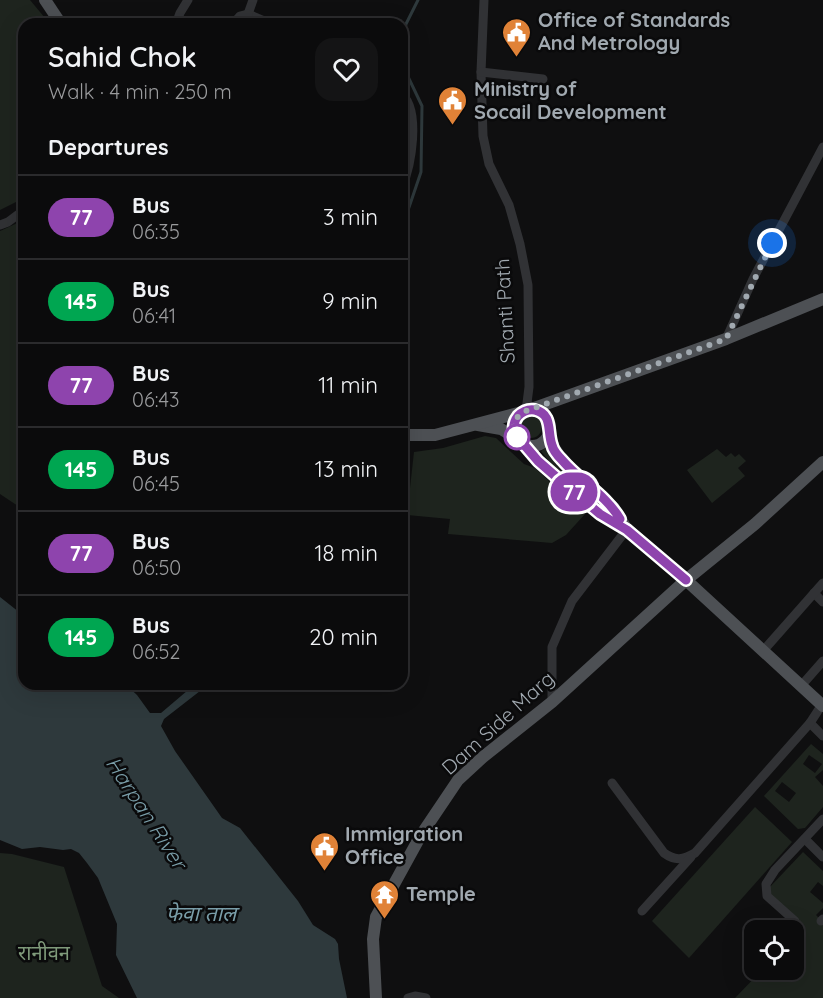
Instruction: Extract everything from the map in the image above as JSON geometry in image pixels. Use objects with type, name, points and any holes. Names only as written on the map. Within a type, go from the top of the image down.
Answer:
[{"type":"main road","points":[[45,0],[57,18]]},
{"type":"main road","points":[[408,435],[435,435],[526,411],[726,339],[823,299]]},
{"type":"main road","points":[[469,426],[482,425],[501,429],[521,441],[537,444],[545,439],[554,407],[567,395]]},
{"type":"main road","points":[[627,530],[614,508],[563,461],[552,445],[549,427],[542,413],[526,411],[517,418],[514,433],[538,461],[600,514],[627,530],[686,580],[822,705]]},
{"type":"main road","name":"Dam Side Marg","points":[[376,998],[372,939],[376,917],[421,835],[458,780],[552,702],[686,580],[755,524],[823,462]]},
{"type":"street","points":[[178,18],[188,0]]},
{"type":"street","points":[[248,14],[253,0]]},
{"type":"street","name":"Shanti Path","points":[[484,0],[481,72],[483,136],[486,155],[509,205],[528,285],[529,387],[526,411]]},
{"type":"street","points":[[238,18],[248,14],[257,18]]},
{"type":"street","points":[[481,72],[543,80]]},
{"type":"street","points":[[408,105],[411,110],[412,146],[408,170]]},
{"type":"street","points":[[726,339],[753,279],[823,147]]},
{"type":"street","points":[[0,225],[18,214]]},
{"type":"street","points":[[552,702],[552,647],[572,601],[627,530]]},
{"type":"street","points":[[763,651],[823,583]]},
{"type":"street","points":[[814,593],[823,602]]},
{"type":"street","points":[[801,686],[823,661]]},
{"type":"street","points":[[642,911],[810,723],[822,705]]},
{"type":"street","points":[[810,723],[823,736]]},
{"type":"street","points":[[612,783],[664,853],[672,859],[684,859],[695,853]]},
{"type":"street","points":[[794,920],[767,896],[766,884],[823,819]]},
{"type":"street","points":[[805,839],[823,856]]},
{"type":"street","points":[[408,998],[415,996],[426,998]]},
{"type":"green space","points":[[0,0],[30,0],[45,18],[18,18],[18,201],[0,210]]},
{"type":"green space","points":[[18,223],[18,506],[0,494],[0,231]]},
{"type":"green space","points":[[531,416],[541,423],[542,427],[535,437],[531,438],[521,431],[520,427],[527,417]]},
{"type":"green space","points":[[485,436],[496,438],[524,464],[535,468],[585,514],[566,535],[552,543],[448,534],[450,519],[408,515],[414,452],[443,448]]},
{"type":"green space","points":[[549,446],[555,464],[611,516],[549,461],[541,451]]},
{"type":"green space","points":[[717,449],[726,457],[731,453],[735,457],[739,454],[746,461],[738,468],[745,476],[712,503],[687,470]]},
{"type":"green space","points":[[811,744],[823,754],[823,770],[815,777],[823,786],[823,807],[805,828],[798,829],[764,796]],"holes":[[[809,755],[822,764],[815,773],[803,764]],[[782,782],[796,793],[789,802],[775,791]]]},
{"type":"green space","points":[[755,807],[792,842],[689,958],[652,921]]},
{"type":"green space","points":[[803,852],[823,871],[823,886],[818,882],[810,892],[823,903],[823,908],[816,915],[823,922],[823,998],[735,998],[752,980],[804,980],[804,920],[798,920],[768,893],[768,889]]},
{"type":"green space","name":"रानीवन","points":[[0,853],[64,867],[102,986],[119,998],[0,998]]},
{"type":"water","name":"फेवा ताल","points":[[0,597],[18,611],[18,690],[132,690],[150,713],[161,713],[188,690],[200,691],[164,719],[161,726],[175,751],[222,818],[240,828],[298,901],[313,925],[335,939],[338,944],[347,998],[137,998],[116,955],[117,924],[98,878],[79,853],[71,849],[40,847],[22,849],[0,840]]},
{"type":"waterway","points":[[408,20],[418,0]]},
{"type":"waterway","points":[[408,77],[422,106],[421,172],[408,210]]},
{"type":"bus line","name":"77","points":[[620,519],[614,508],[556,452],[545,416],[534,410],[519,415],[515,421],[514,433],[538,461],[600,514],[627,530],[686,580]]},
{"type":"place","name":"Office of Standards And Metrology","points":[[517,58]]},
{"type":"place","name":"Ministry of Socail Development","points":[[453,126]]},
{"type":"place","name":"Immigration Office","points":[[324,872]]},
{"type":"place","name":"Temple","points":[[385,920]]},
{"type":"route","points":[[517,437],[514,433],[515,421],[526,411],[726,339],[772,243]]},
{"type":"water label","name":"Harpan River","points":[[146,813]]}]
